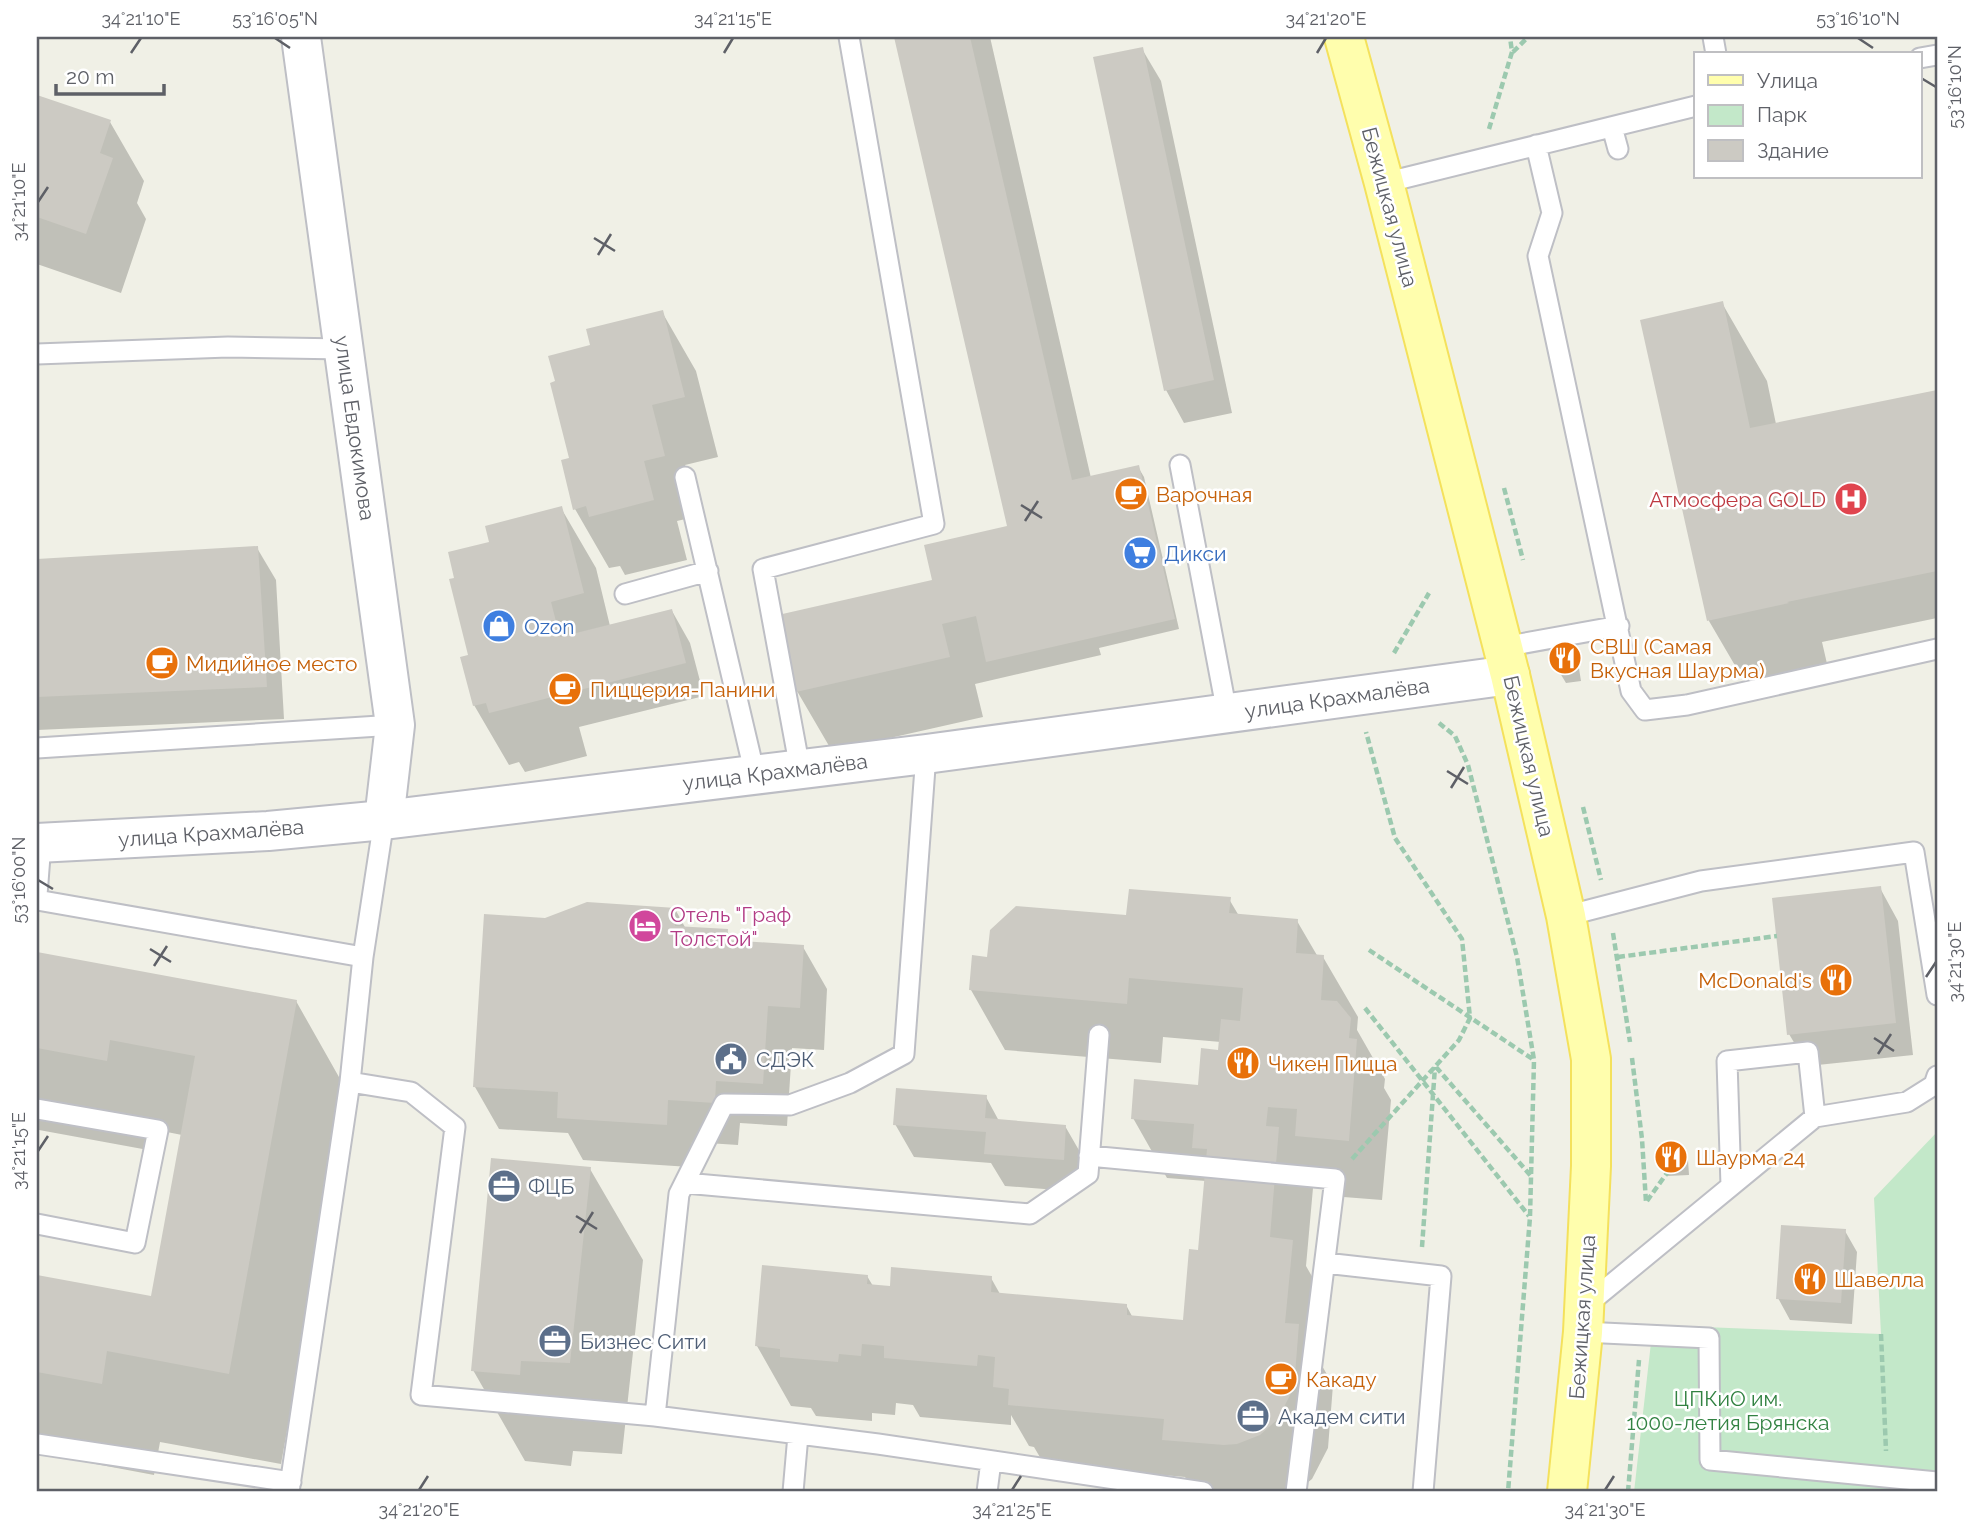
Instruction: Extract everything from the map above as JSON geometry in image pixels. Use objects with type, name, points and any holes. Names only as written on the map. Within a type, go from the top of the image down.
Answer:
[{"type":"main road","name":"улица Евдокимова","points":[[302,37],[396,724],[384,820]]},
{"type":"main road","name":"Бежицкая улица","points":[[1343,37],[1384,183],[1507,661],[1566,916],[1591,1059],[1591,1166],[1584,1319],[1567,1492]]},
{"type":"main road","name":"улица Крахмалёва","points":[[39,843],[268,831],[384,820],[926,754],[1227,713],[1507,661]]},
{"type":"lane","points":[[800,769],[763,569],[934,524],[849,37]]},
{"type":"lane","points":[[1384,183],[1694,106]]},
{"type":"lane","points":[[1612,127],[1618,149]]},
{"type":"lane","points":[[1536,145],[1552,213],[1538,256],[1631,691],[1645,710],[1687,705],[1937,649]]},
{"type":"lane","points":[[37,354],[228,347],[344,349]]},
{"type":"lane","points":[[1180,465],[1227,713]]},
{"type":"lane","points":[[685,477],[755,775]]},
{"type":"lane","points":[[625,594],[708,571]]},
{"type":"lane","points":[[1507,661],[1619,626]]},
{"type":"lane","points":[[37,747],[396,724]]},
{"type":"lane","points":[[655,1416],[679,1194],[724,1104],[790,1105],[850,1083],[904,1054],[926,754]]},
{"type":"lane","points":[[37,1444],[290,1487],[350,1082],[363,957],[384,820]]},
{"type":"lane","points":[[39,843],[37,897],[363,957]]},
{"type":"lane","points":[[1566,916],[1701,881],[1914,852],[1937,995]]},
{"type":"lane","points":[[685,1183],[1030,1214],[1088,1174],[1099,1035]]},
{"type":"lane","points":[[1731,1186],[1727,1061],[1808,1052],[1815,1117]]},
{"type":"lane","points":[[1584,1319],[1731,1186],[1815,1117],[1907,1102],[1934,1085],[1937,1076]]},
{"type":"lane","points":[[350,1082],[411,1093],[454,1127],[421,1395],[655,1416],[1203,1492]]},
{"type":"lane","points":[[37,1109],[158,1130],[135,1244],[37,1224]]},
{"type":"lane","points":[[1089,1156],[1335,1179],[1296,1492]]},
{"type":"lane","points":[[1325,1263],[1441,1276],[1423,1492]]},
{"type":"lane","points":[[1584,1319],[1641,1335],[1709,1338],[1710,1460],[1937,1482]]},
{"type":"lane","points":[[793,1492],[798,1435]]},
{"type":"lane","points":[[987,1492],[991,1461]]},
{"type":"path","points":[[1479,160],[1512,52],[1510,37]]},
{"type":"path","points":[[1512,52],[1528,37]]},
{"type":"path","points":[[1394,654],[1429,593]]},
{"type":"path","points":[[1426,720],[1447,729],[1455,736],[1464,753],[1517,957],[1534,1060],[1530,1217],[1508,1492]]},
{"type":"path","points":[[1349,1162],[1459,1040],[1470,1018],[1462,939],[1395,838],[1364,725]]},
{"type":"path","points":[[1672,1166],[1646,1202],[1642,1139],[1618,957],[1776,936]]},
{"type":"path","points":[[1369,950],[1534,1060]]},
{"type":"path","points":[[1365,1008],[1530,1217]]},
{"type":"path","points":[[1435,1066],[1531,1176]]},
{"type":"path","points":[[1421,1274],[1435,1066]]},
{"type":"path","points":[[1881,1334],[1887,1477]]},
{"type":"path","points":[[1628,1492],[1641,1335]]},
{"type":"green space","name":"ЦПКиО им. 1000-летия Брянска","points":[[1937,1132],[1937,1492],[1634,1492],[1653,1325],[1881,1334],[1874,1198]]},
{"type":"building","points":[[894,37],[970,37],[1072,480],[1139,465],[1175,619],[986,662],[976,616],[942,624],[950,657],[796,692],[778,615],[932,580],[924,545],[1007,526]]},
{"type":"building","points":[[1143,47],[1214,380],[1164,391],[1093,57]]},
{"type":"building","points":[[37,95],[111,120],[100,153],[113,158],[86,234],[37,217]]},
{"type":"building","points":[[1723,301],[1750,428],[1937,390],[1937,571],[1707,621],[1640,320]]},
{"type":"building","points":[[663,310],[685,397],[652,405],[665,456],[644,461],[654,500],[589,517],[586,506],[573,510],[561,460],[569,458],[550,383],[555,381],[548,356],[590,345],[586,329]]},
{"type":"building","points":[[562,506],[584,593],[551,602],[560,637],[672,609],[686,663],[489,713],[486,703],[473,706],[460,657],[468,655],[449,579],[454,578],[448,552],[489,542],[485,526]]},
{"type":"building","points":[[258,546],[267,687],[37,697],[37,559]]},
{"type":"building","name":"СВШ (Самая Вкусная Шаурма)","points":[[1572,643],[1576,670],[1559,674],[1554,647]]},
{"type":"building","name":"McDonald's","points":[[1881,886],[1896,1023],[1787,1035],[1772,898]]},
{"type":"building","points":[[1129,889],[1231,897],[1229,913],[1298,919],[1296,953],[1324,955],[1321,1000],[1337,1001],[1351,1018],[1349,1038],[1357,1039],[1349,1141],[1295,1136],[1297,1109],[1268,1107],[1266,1126],[1279,1127],[1270,1237],[1293,1240],[1285,1323],[1299,1324],[1294,1387],[1278,1419],[1260,1435],[1237,1444],[1162,1440],[1164,1419],[1008,1405],[1009,1389],[993,1387],[995,1357],[978,1355],[977,1366],[884,1358],[884,1346],[862,1344],[861,1356],[839,1354],[838,1362],[780,1357],[780,1349],[755,1346],[762,1265],[868,1275],[867,1284],[890,1286],[891,1267],[992,1276],[991,1292],[1127,1304],[1127,1315],[1183,1320],[1189,1249],[1198,1250],[1207,1149],[1192,1148],[1194,1124],[1131,1119],[1134,1079],[1198,1085],[1201,1048],[1218,1050],[1221,1019],[1240,1021],[1243,988],[1129,978],[1127,1004],[969,990],[972,955],[987,957],[990,930],[1016,906],[1126,915]]},
{"type":"building","points":[[587,902],[676,908],[675,926],[728,929],[727,940],[804,945],[800,1008],[768,1006],[763,1084],[716,1081],[715,1103],[668,1100],[667,1125],[557,1118],[558,1092],[473,1087],[484,914],[545,918]]},
{"type":"building","points":[[37,952],[297,1000],[229,1374],[107,1351],[102,1384],[37,1372],[37,1275],[151,1296],[195,1056],[110,1040],[107,1061],[37,1048]]},
{"type":"building","points":[[896,1088],[987,1095],[985,1118],[1066,1125],[1064,1160],[984,1154],[986,1132],[893,1125]]},
{"type":"building","name":"Шаурма 24","points":[[1683,1148],[1684,1165],[1660,1166],[1658,1149]]},
{"type":"building","points":[[491,1158],[591,1167],[570,1363],[521,1361],[520,1375],[471,1371]]},
{"type":"building","name":"Шавелла","points":[[1781,1225],[1846,1229],[1841,1303],[1776,1299]]},
{"type":"place","name":"Варочная","points":[[1131,494]]},
{"type":"place","name":"Атмосфера GOLD","points":[[1851,499]]},
{"type":"place","name":"Дикси","points":[[1140,553]]},
{"type":"place","name":"Ozon","points":[[499,626]]},
{"type":"place","name":"СВШ (Самая Вкусная Шаурма)","points":[[1565,658]]},
{"type":"place","name":"Мидийное место","points":[[162,663]]},
{"type":"place","name":"Пиццерия-Панини","points":[[565,689]]},
{"type":"place","name":"Отель \"Граф Толстой\"","points":[[645,926]]},
{"type":"place","name":"McDonald's","points":[[1836,980]]},
{"type":"place","name":"СДЭК","points":[[731,1059]]},
{"type":"place","name":"Чикен Пицца","points":[[1243,1063]]},
{"type":"place","name":"Шаурма 24","points":[[1671,1157]]},
{"type":"place","name":"ФЦБ","points":[[504,1186]]},
{"type":"place","name":"Шавелла","points":[[1810,1279]]},
{"type":"place","name":"Бизнес Сити","points":[[555,1341]]},
{"type":"place","name":"Какаду","points":[[1281,1379]]},
{"type":"place","name":"Академ сити","points":[[1253,1416]]}]
